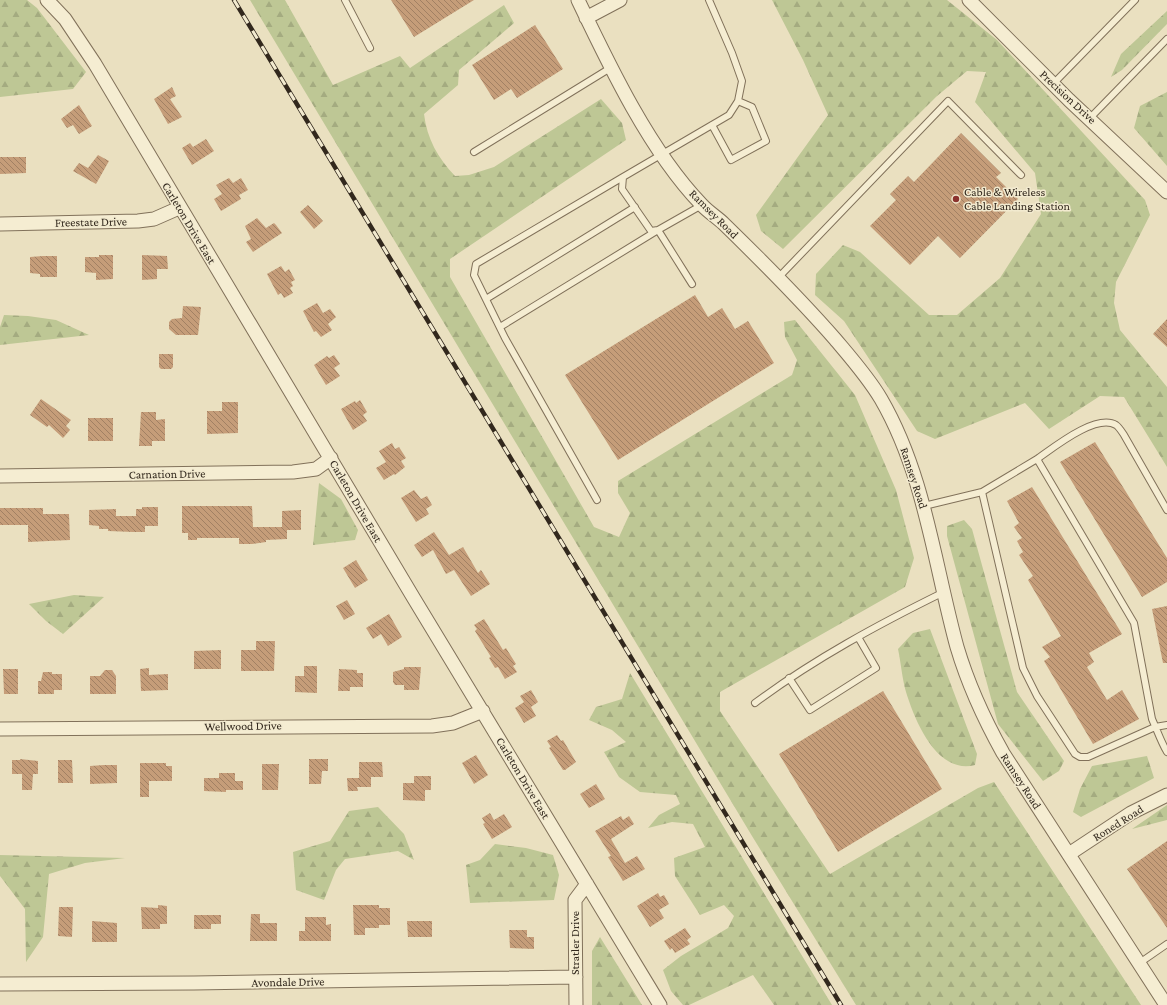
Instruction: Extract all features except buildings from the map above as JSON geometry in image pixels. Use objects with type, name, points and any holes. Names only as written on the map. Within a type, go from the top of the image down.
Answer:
[{"type":"street","name":"Carleton Drive East","points":[[47,0],[65,19],[94,64],[179,208],[660,1005]]},
{"type":"street","name":"Ramsey Road","points":[[578,0],[612,67],[661,154],[702,205],[722,222],[778,278],[854,360],[880,397],[902,442],[924,506],[958,648],[984,721],[1003,753],[1070,854],[1138,964],[1166,1005]]},
{"type":"street","points":[[586,18],[620,0]]},
{"type":"street","name":"Precision Drive","points":[[969,0],[1053,84],[1167,192]]},
{"type":"street","name":"Freestate Drive","points":[[0,224],[154,220],[179,208]]},
{"type":"street","name":"Carnation Drive","points":[[0,476],[293,472],[316,469],[331,458]]},
{"type":"street","name":"Wellwood Drive","points":[[0,729],[432,726],[454,723],[483,711]]},
{"type":"street","name":"Roned Road","points":[[1070,854],[1131,813],[1167,795]]},
{"type":"street","name":"Stratler Drive","points":[[576,1005],[575,900],[587,884]]},
{"type":"street","name":"Avondale Drive","points":[[0,984],[194,983],[576,977]]},
{"type":"lane","points":[[346,0],[370,48]]},
{"type":"lane","points":[[597,500],[500,327],[474,275],[476,264],[729,115],[738,101],[742,81],[732,53],[708,0]]},
{"type":"lane","points":[[1053,84],[1135,0]]},
{"type":"lane","points":[[1090,118],[1167,39]]},
{"type":"lane","points":[[474,152],[612,67]]},
{"type":"lane","points":[[712,125],[731,160],[766,141],[752,108],[738,101]]},
{"type":"lane","points":[[778,278],[948,101],[1021,175]]},
{"type":"lane","points":[[623,177],[622,189],[651,231],[658,230]]},
{"type":"lane","points":[[500,327],[658,230],[702,205]]},
{"type":"lane","points":[[486,299],[635,207]]},
{"type":"lane","points":[[658,230],[692,284]]},
{"type":"lane","points":[[924,506],[982,492],[1037,459],[1078,431],[1104,422],[1116,425],[1124,435],[1167,510]]},
{"type":"lane","points":[[1037,459],[1134,623],[1152,719],[1167,752]]},
{"type":"lane","points":[[982,492],[1023,668],[1037,696],[1075,754],[1080,757],[1088,757],[1155,727],[1167,725]]},
{"type":"lane","points":[[755,703],[789,678],[858,637],[887,620],[944,592]]},
{"type":"lane","points":[[789,678],[810,710],[876,668],[858,637]]},
{"type":"lane","points":[[1138,964],[1167,944]]},
{"type":"green space","points":[[0,0],[27,0],[37,8],[86,72],[73,89],[0,97]]},
{"type":"green space","points":[[250,0],[285,0],[333,85],[400,56],[410,68],[504,5],[514,23],[459,70],[458,85],[424,114],[425,123],[434,148],[455,176],[469,175],[494,167],[601,99],[622,123],[626,140],[450,259],[450,277],[594,527],[619,537],[630,513],[618,493],[618,481],[792,375],[797,360],[785,337],[784,322],[795,320],[855,395],[896,490],[914,558],[905,587],[720,692],[720,711],[830,874],[978,788],[994,782],[1141,1005],[856,1005],[752,836]]},
{"type":"green space","points":[[772,0],[947,0],[997,40],[1145,200],[1150,215],[1116,282],[1114,303],[1120,330],[1167,387],[1167,467],[1124,397],[1100,396],[1049,429],[1025,403],[935,439],[917,431],[844,321],[815,295],[816,274],[843,245],[860,252],[929,315],[957,315],[1000,278],[1041,214],[1035,173],[975,102],[986,72],[967,71],[937,96],[783,249],[761,231],[756,215],[828,115],[803,60]]},
{"type":"green space","points":[[1167,11],[1167,24],[1122,70],[1111,77],[1121,54]]},
{"type":"green space","points":[[1167,92],[1167,166],[1134,128],[1140,106]]},
{"type":"green space","points":[[4,315],[28,316],[56,320],[89,335],[0,345],[0,327]]},
{"type":"green space","points":[[319,483],[341,499],[358,530],[355,540],[313,545]]},
{"type":"green space","points":[[964,520],[972,529],[1017,692],[1064,761],[1059,771],[1043,781],[998,724],[947,536],[947,526]]},
{"type":"green space","points":[[74,595],[104,597],[63,634],[46,621],[29,604]]},
{"type":"green space","points":[[930,629],[977,754],[975,765],[961,766],[949,762],[939,754],[930,743],[915,717],[906,692],[898,649],[913,633]]},
{"type":"green space","points":[[630,673],[832,1005],[774,1005],[753,975],[689,1005],[683,1005],[671,991],[663,970],[681,956],[728,928],[734,916],[724,905],[700,915],[675,876],[674,858],[705,847],[693,824],[672,822],[648,828],[659,815],[680,804],[676,795],[640,792],[619,777],[604,752],[626,742],[612,730],[589,720],[596,707],[622,699]]},
{"type":"green space","points":[[1147,756],[1154,778],[1081,817],[1073,812],[1080,789],[1092,766]]},
{"type":"green space","points":[[1167,805],[1167,820],[1132,829]]},
{"type":"green space","points":[[378,807],[404,834],[414,860],[398,851],[345,859],[336,870],[324,900],[296,890],[293,852],[330,841],[349,811]]},
{"type":"green space","points":[[495,844],[526,848],[553,855],[559,875],[554,900],[470,903],[466,865],[480,860]]},
{"type":"green space","points":[[0,855],[125,858],[85,863],[49,874],[43,937],[26,962],[25,909],[0,876]]},
{"type":"green space","points":[[600,937],[642,1005],[592,1005],[592,951]]},
{"type":"railway","points":[[234,0],[841,1005]]},
{"type":"place","name":"Cable & Wireless Cable Landing Station","points":[[956,199]]}]
